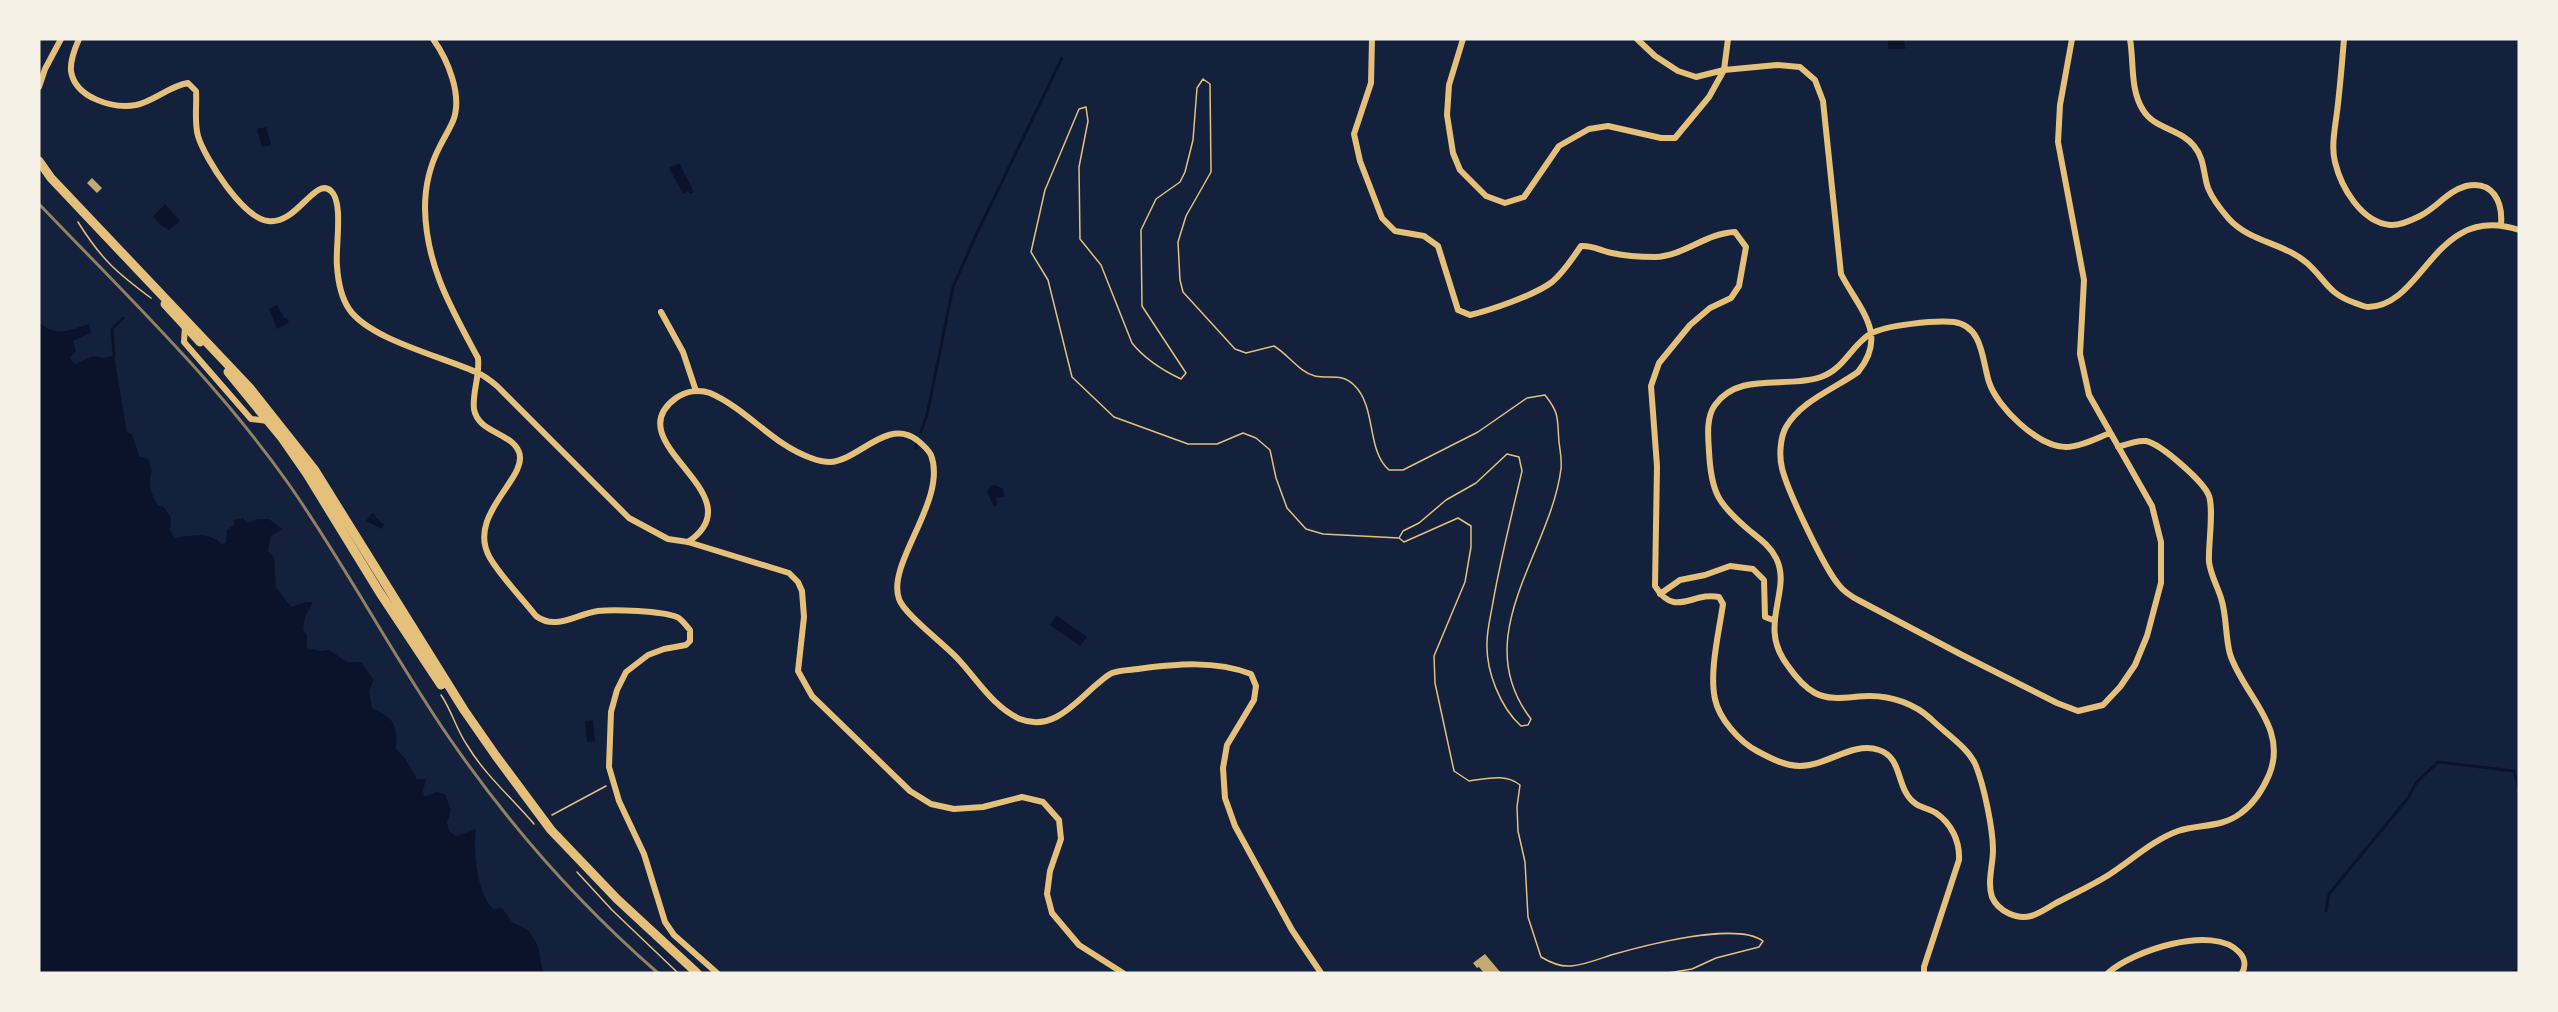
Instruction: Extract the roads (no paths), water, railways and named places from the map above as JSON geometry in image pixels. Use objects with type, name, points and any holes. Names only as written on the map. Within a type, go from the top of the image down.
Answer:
[{"type":"main road","points":[[39,161],[51,178],[249,387],[308,460],[464,710],[551,830],[617,898],[698,973]]},
{"type":"main road","points":[[39,172],[185,326],[269,421],[307,474],[380,593],[519,798],[547,834],[613,903],[689,973]]},
{"type":"street","points":[[39,87],[42,68],[61,39]]},
{"type":"street","points":[[79,39],[71,69],[74,80],[95,100],[114,105],[136,105],[162,95],[177,85],[188,83],[196,91],[196,127],[209,160],[245,209],[257,218],[268,221],[284,220],[299,210],[316,189],[322,187],[330,190],[336,197],[338,213],[337,266],[341,294],[350,311],[375,332],[480,373],[497,386],[629,518],[668,539],[688,542],[789,573],[798,582],[802,591],[804,617],[798,671],[812,696],[910,791],[931,804],[954,809],[982,807],[1022,796],[1043,802],[1059,820],[1061,839],[1050,871],[1047,894],[1052,913],[1078,945],[1123,973]]},
{"type":"street","points":[[433,39],[446,60],[454,89],[456,109],[453,121],[438,148],[429,173],[425,208],[428,248],[433,267],[477,358],[480,373],[474,408],[479,421],[511,443],[519,453],[520,464],[490,513],[484,536],[489,557],[536,616],[543,621],[553,624],[598,611],[657,612],[679,618],[690,630],[690,641],[686,645],[664,649],[648,656],[626,672],[617,690],[611,712],[609,767],[612,783],[644,854],[665,922],[674,935],[717,973]]},
{"type":"street","points":[[1372,39],[1371,83],[1354,134],[1360,161],[1382,218],[1395,231],[1424,236],[1438,246],[1444,259],[1452,297],[1458,310],[1470,315],[1496,308],[1551,283],[1581,246],[1591,245],[1611,253],[1654,256],[1677,254],[1723,232],[1735,232],[1746,247],[1739,286],[1731,298],[1710,308],[1690,326],[1659,363],[1651,386],[1657,466],[1655,586],[1660,594],[1672,602],[1686,603],[1710,595],[1719,597],[1723,604],[1713,679],[1715,701],[1729,724],[1747,746],[1773,760],[1800,766],[1831,760],[1863,747],[1881,750],[1896,763],[1904,793],[1915,804],[1937,814],[1954,832],[1960,847],[1959,860],[1924,973]]},
{"type":"street","points":[[1463,39],[1449,85],[1447,115],[1453,153],[1460,170],[1486,196],[1505,203],[1524,197],[1559,146],[1589,129],[1608,126],[1661,138],[1675,138],[1709,97],[1724,70],[1728,39]]},
{"type":"street","points":[[1637,39],[1655,56],[1678,71],[1696,77],[1724,70],[1777,65],[1800,68],[1815,80],[1823,101],[1841,274],[1853,298],[1868,318],[1872,333],[1870,356],[1858,372],[1796,412],[1784,429],[1780,448],[1781,468],[1785,478],[1831,573],[1847,593],[1860,602],[1962,656],[2078,711],[2103,705],[2120,687],[2135,665],[2147,636],[2161,583],[2161,542],[2152,506],[2089,395],[2080,354],[2084,280],[2058,142],[2061,96],[2072,39]]},
{"type":"street","points":[[2130,39],[2136,96],[2144,112],[2157,125],[2193,144],[2204,163],[2209,189],[2229,219],[2250,236],[2284,250],[2307,263],[2326,287],[2342,298],[2366,307],[2388,303],[2455,237],[2485,224],[2519,230]]},
{"type":"street","points":[[2344,39],[2334,138],[2335,161],[2345,188],[2358,206],[2369,217],[2390,225],[2408,222],[2423,215],[2443,199],[2466,186],[2484,185],[2496,194],[2502,212],[2501,225]]},
{"type":"street","points":[[661,312],[683,352],[696,390]]},
{"type":"street","points":[[2110,433],[2067,447],[2049,443],[2028,430],[2006,411],[1990,387],[1981,346],[1972,330],[1959,322],[1936,322],[1872,333],[1837,369],[1822,376],[1786,383],[1748,383],[1728,392],[1712,408],[1708,432],[1713,487],[1727,511],[1769,547],[1778,561],[1781,574],[1773,620],[1774,637],[1781,658],[1798,680],[1817,694],[1840,699],[1872,696],[1897,700],[1922,711],[1973,759],[1981,780],[1993,847],[1990,873],[1991,895],[2000,908],[2011,915],[2028,918],[2108,876],[2158,839],[2186,828],[2217,825],[2241,813],[2259,793],[2271,772],[2274,754],[2271,733],[2261,705],[2245,684],[2230,654],[2221,599],[2211,578],[2210,498],[2199,482],[2160,447],[2144,441],[2130,442],[2118,447]]},
{"type":"street","points":[[185,326],[184,342],[251,419],[269,421]]},
{"type":"street","points":[[688,542],[702,531],[708,517],[706,497],[702,488],[664,441],[661,424],[665,410],[674,399],[686,392],[696,390],[709,393],[793,450],[813,459],[831,462],[848,456],[883,437],[902,433],[912,436],[923,444],[930,454],[933,471],[931,494],[897,583],[898,598],[906,612],[939,640],[991,699],[1020,719],[1040,723],[1057,718],[1111,673],[1166,665],[1213,665],[1232,667],[1251,674],[1256,686],[1254,700],[1227,745],[1223,768],[1225,798],[1235,826],[1292,930],[1321,973]]},
{"type":"street","points":[[1660,594],[1680,580],[1705,575],[1730,566],[1753,569],[1764,580],[1765,617],[1773,620]]},
{"type":"street","points":[[2108,973],[2134,956],[2200,939],[2216,940],[2234,946],[2243,956],[2245,968],[2242,973]]},
{"type":"water","points":[[1888,40],[1904,40],[1905,49],[1888,49]]},
{"type":"water","points":[[266,127],[271,145],[262,147],[257,129]]},
{"type":"water","points":[[679,163],[694,192],[690,194],[688,191],[683,194],[669,168]]},
{"type":"water","points":[[165,204],[180,221],[169,230],[160,225],[153,216]]},
{"type":"water","points":[[277,305],[289,323],[277,329],[269,309]]},
{"type":"water","points":[[39,322],[57,331],[89,324],[91,333],[73,341],[76,351],[70,358],[75,364],[93,356],[104,358],[114,355],[127,432],[132,434],[139,456],[148,459],[152,471],[150,485],[152,493],[158,505],[164,507],[171,518],[170,530],[175,538],[206,536],[221,544],[226,543],[227,530],[234,525],[234,520],[243,518],[247,523],[257,519],[269,519],[282,529],[271,536],[268,551],[274,557],[276,587],[291,607],[313,602],[305,617],[303,630],[307,634],[307,648],[320,651],[329,650],[347,662],[361,662],[374,680],[369,690],[372,708],[390,719],[395,728],[396,749],[405,758],[417,779],[426,779],[424,797],[436,792],[445,794],[451,810],[447,823],[449,831],[456,836],[476,829],[476,860],[480,884],[488,903],[494,909],[502,908],[512,922],[529,931],[538,946],[543,973],[39,973]]},
{"type":"water","points":[[996,485],[1003,489],[1005,497],[996,498],[998,505],[994,507],[987,492],[990,486]]},
{"type":"water","points":[[374,513],[376,518],[384,524],[382,529],[366,521]]},
{"type":"water","points":[[1056,615],[1087,637],[1080,646],[1050,625]]},
{"type":"water","points":[[593,720],[595,741],[587,742],[585,721]]},
{"type":"waterway","points":[[921,432],[927,415],[953,287],[1062,58]]},
{"type":"waterway","points":[[114,355],[112,329],[123,318]]},
{"type":"waterway","points":[[2326,911],[2329,894],[2408,798],[2416,783],[2438,762],[2514,771],[2519,788]]},
{"type":"waterway","points":[[2234,973],[2238,972]]},
{"type":"railway","points":[[39,204],[169,339],[260,445],[330,546],[429,708],[497,803],[573,892],[658,973]]}]
